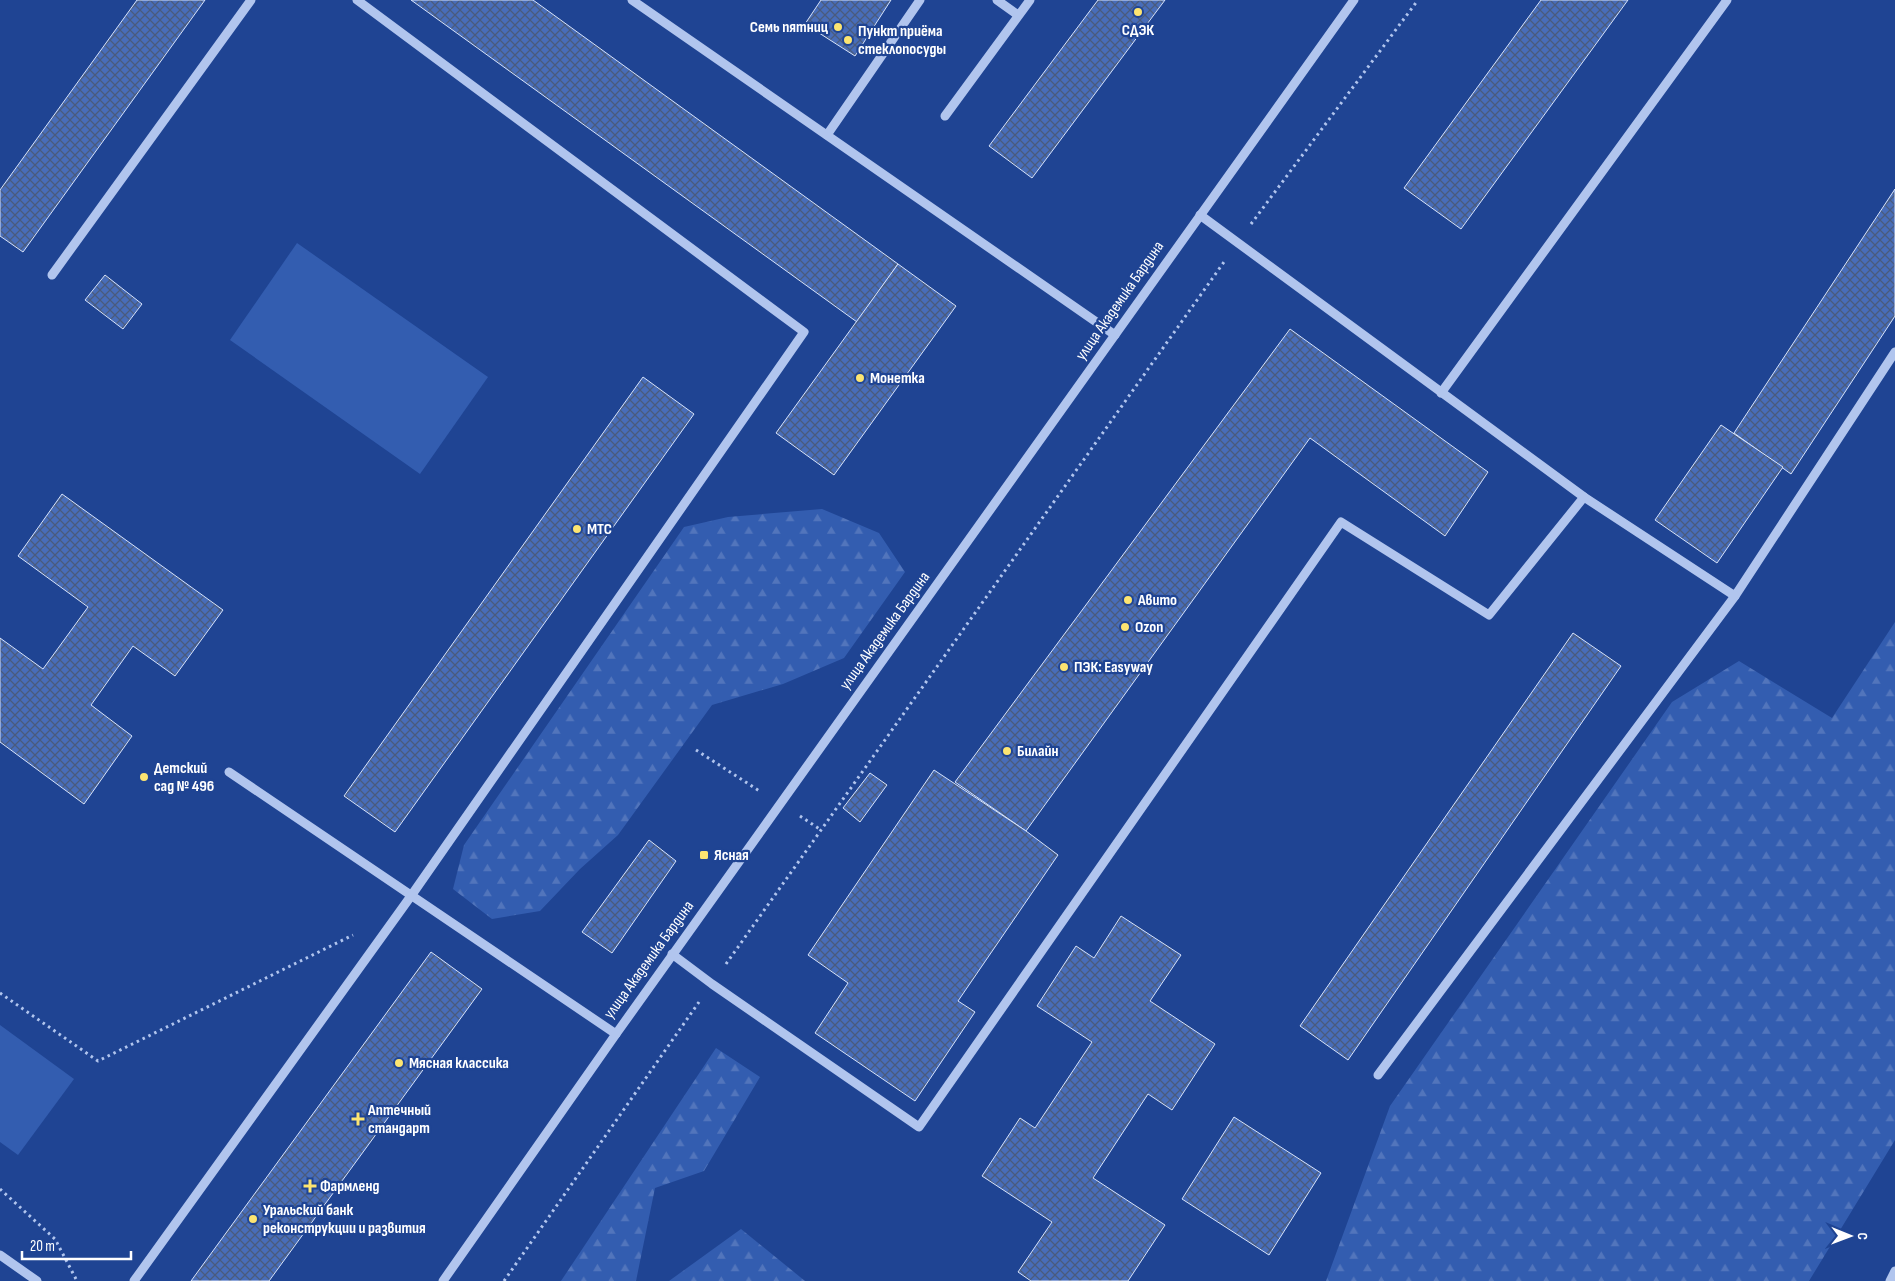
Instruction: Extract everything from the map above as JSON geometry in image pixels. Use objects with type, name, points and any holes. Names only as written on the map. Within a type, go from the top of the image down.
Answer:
[{"type":"street","points":[[52,275],[251,0]]},
{"type":"street","points":[[134,1281],[411,896],[804,332],[357,0]]},
{"type":"street","points":[[632,0],[1115,335]]},
{"type":"street","points":[[827,135],[920,0]]},
{"type":"street","points":[[997,0],[1018,15]]},
{"type":"street","points":[[945,116],[1030,0]]},
{"type":"street","name":"улица Академика Бардина","points":[[442,1281],[672,954],[1354,0]]},
{"type":"street","points":[[1441,393],[1727,0]]},
{"type":"street","points":[[1200,214],[1584,497],[1735,596]]},
{"type":"street","points":[[1378,1075],[1735,596],[1895,352]]},
{"type":"street","points":[[672,954],[712,984],[919,1127],[1341,522],[1490,615],[1584,497]]},
{"type":"street","points":[[229,772],[616,1034]]},
{"type":"street","points":[[0,1255],[36,1281]]},
{"type":"street","points":[[1890,1281],[1895,1271]]},
{"type":"path","points":[[504,1281],[1237,243],[1418,0]]},
{"type":"path","points":[[0,993],[98,1061],[356,933]]},
{"type":"path","points":[[0,1189],[55,1239],[77,1281]]},
{"type":"green space","points":[[297,243],[488,377],[420,474],[230,340]]},
{"type":"green space","points":[[822,509],[879,533],[905,572],[844,658],[783,684],[712,705],[618,835],[580,869],[540,911],[492,919],[453,889],[464,845],[684,527],[728,517]]},
{"type":"green space","points":[[1895,622],[1895,1140],[1809,1281],[1326,1281],[1390,1106],[1672,702],[1739,661],[1832,718]]},
{"type":"green space","points":[[0,1025],[74,1079],[18,1155],[0,1142]]},
{"type":"green space","points":[[716,1048],[760,1077],[704,1171],[655,1188],[636,1281],[561,1281]]},
{"type":"green space","points":[[741,1229],[805,1281],[669,1281]]},
{"type":"building","points":[[137,0],[205,0],[23,252],[0,236],[0,190]]},
{"type":"building","points":[[411,0],[533,0],[898,264],[857,322]]},
{"type":"building","name":"Пункт приёма стеклопосуды","points":[[821,0],[891,0],[855,56],[805,24]]},
{"type":"building","points":[[1098,0],[1165,0],[1032,178],[989,146]]},
{"type":"building","points":[[1541,0],[1628,0],[1461,229],[1404,188]]},
{"type":"building","points":[[1895,189],[1895,316],[1791,474],[1734,433]]},
{"type":"building","name":"Монетка","points":[[898,264],[956,306],[834,475],[776,433]]},
{"type":"building","points":[[105,275],[142,304],[123,329],[85,300]]},
{"type":"building","points":[[1290,329],[1488,472],[1445,536],[1310,438],[1026,831],[955,782]]},
{"type":"building","points":[[643,377],[694,414],[395,832],[344,796]]},
{"type":"building","points":[[1721,425],[1783,467],[1717,563],[1655,520]]},
{"type":"building","points":[[62,494],[223,610],[175,676],[133,646],[91,705],[132,736],[84,804],[0,742],[0,638],[43,669],[88,607],[18,556]]},
{"type":"building","points":[[1573,633],[1621,666],[1348,1060],[1300,1026]]},
{"type":"building","points":[[934,770],[1026,831],[1058,855],[958,1001],[975,1012],[915,1101],[815,1033],[848,983],[808,955]]},
{"type":"building","points":[[870,773],[887,785],[860,822],[843,808]]},
{"type":"building","points":[[649,840],[676,861],[612,953],[582,932]]},
{"type":"building","points":[[1121,916],[1181,955],[1150,1001],[1215,1044],[1172,1110],[1148,1094],[1093,1178],[1165,1225],[1128,1281],[1031,1281],[1018,1272],[1052,1222],[982,1176],[1020,1118],[1035,1128],[1092,1042],[1037,1006],[1076,946],[1094,958]]},
{"type":"building","points":[[431,952],[482,989],[269,1281],[191,1281]]},
{"type":"building","points":[[1234,1117],[1321,1173],[1269,1255],[1182,1199]]},
{"type":"place","name":"СДЭК","points":[[1138,12]]},
{"type":"place","name":"Семь пятниц","points":[[838,27]]},
{"type":"place","name":"Пункт приёма стеклопосуды","points":[[848,40]]},
{"type":"place","name":"Монетка","points":[[860,378]]},
{"type":"place","name":"МТС","points":[[577,529]]},
{"type":"place","name":"Авито","points":[[1128,600]]},
{"type":"place","name":"Ozon","points":[[1125,627]]},
{"type":"place","name":"ПЭК: Easyway","points":[[1064,667]]},
{"type":"place","name":"Билайн","points":[[1007,751]]},
{"type":"place","name":"Детский сад № 496","points":[[144,777]]},
{"type":"place","name":"Ясная","points":[[704,855]]},
{"type":"place","name":"Мясная классика","points":[[399,1063]]},
{"type":"place","name":"Аптечный стандарт","points":[[358,1119]]},
{"type":"place","name":"Фармленд","points":[[310,1186]]},
{"type":"place","name":"Уральский банк реконструкции и развития","points":[[253,1219]]}]
